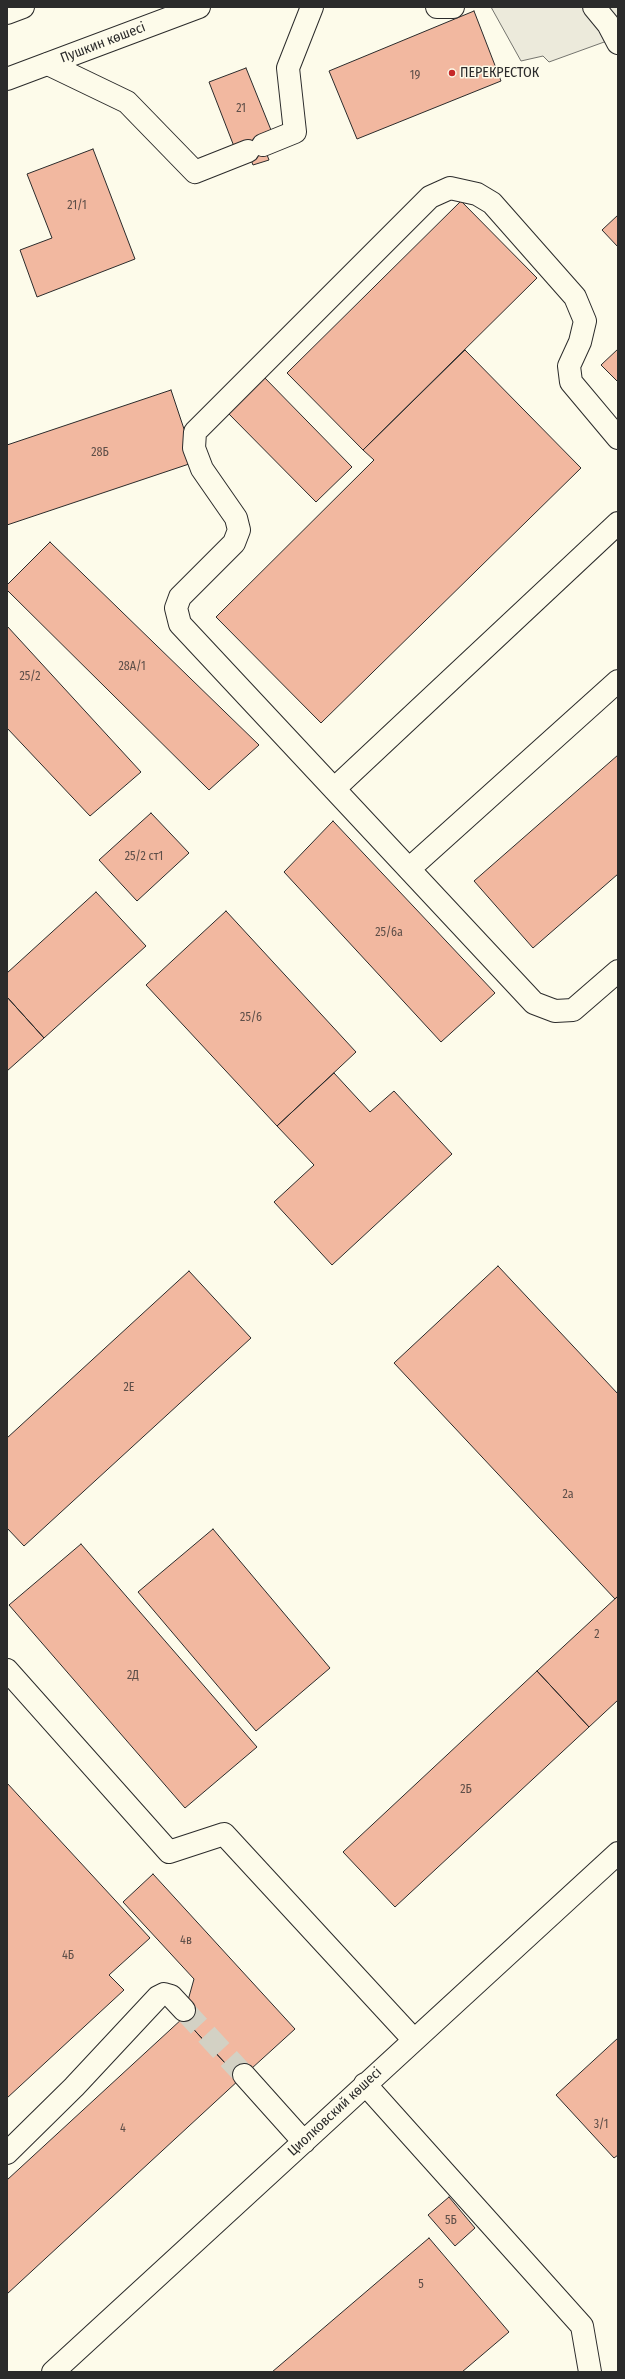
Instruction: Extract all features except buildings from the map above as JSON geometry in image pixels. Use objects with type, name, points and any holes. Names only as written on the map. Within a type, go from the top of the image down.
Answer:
[{"type":"street","points":[[7,13],[23,7]]},
{"type":"street","name":"Пушкин көшесі","points":[[7,80],[199,7]]},
{"type":"street","points":[[48,64],[126,102],[195,172],[295,132],[288,68],[312,7]]},
{"type":"street","points":[[437,7],[453,7]]},
{"type":"street","points":[[594,7],[608,24],[618,43]]},
{"type":"street","points":[[618,438],[571,382],[569,366],[580,342],[585,321],[575,297],[492,203],[477,194],[450,188],[430,197],[195,432],[194,448],[202,469],[236,518],[239,530],[234,542],[180,597],[176,608],[180,624],[534,1003],[555,1011],[573,1010],[618,971]]},
{"type":"street","points":[[334,789],[618,523]]},
{"type":"street","points":[[409,869],[618,681]]},
{"type":"street","points":[[7,1670],[169,1852],[224,1834],[414,2040]]},
{"type":"street","name":"Циолковский көшесі","points":[[53,2372],[618,1853]]},
{"type":"street","points":[[7,2153],[74,2087],[158,1997],[164,1994],[171,1996],[184,2010]]},
{"type":"street","points":[[244,2075],[304,2142]]},
{"type":"street","points":[[365,2084],[582,2326],[590,2372]]},
{"type":"shaded area","points":[[491,7],[618,7],[618,37],[549,62],[543,56],[521,61]]},
{"type":"tunnel","points":[[184,2010],[244,2075]]},
{"type":"place","name":"ПЕРЕКРЕСТОК","points":[[452,73]]}]
